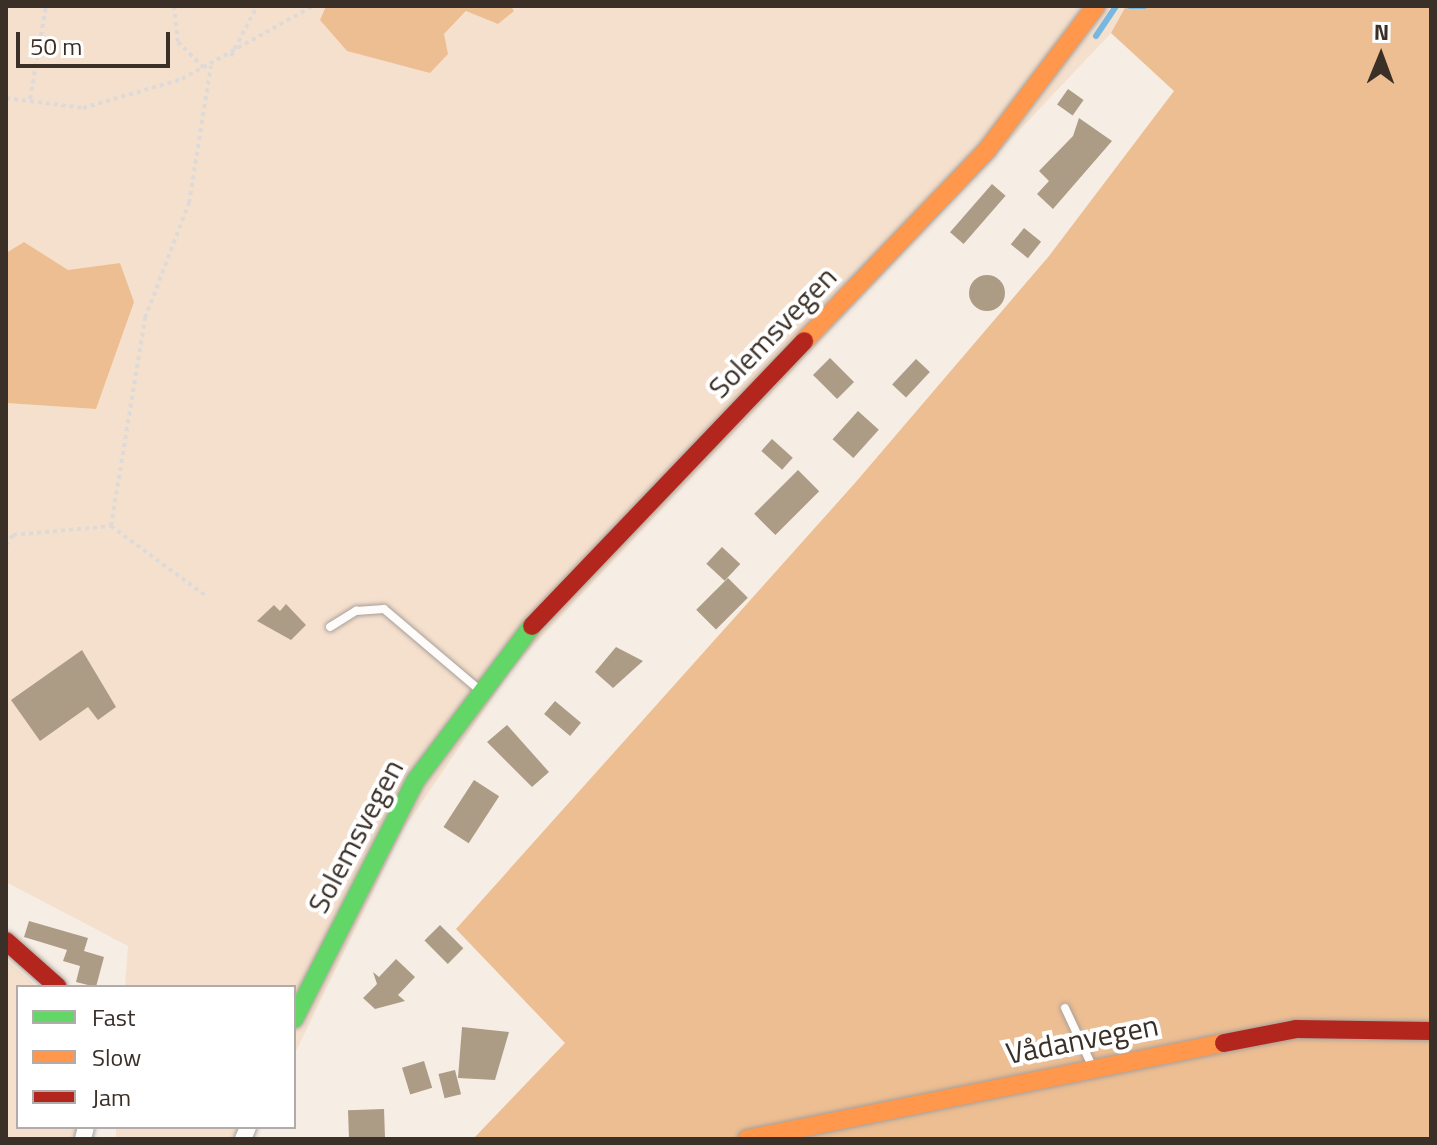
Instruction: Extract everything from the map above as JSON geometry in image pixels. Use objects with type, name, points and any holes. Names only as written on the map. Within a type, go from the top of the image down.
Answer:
[{"type":"street","name":"Solemsvegen","points":[[296,1015],[387,831],[478,688],[1006,128],[1096,6]]},
{"type":"street","points":[[6,941],[56,985]]},
{"type":"street","name":"Vådanvegen","points":[[747,1139],[1092,1066],[1296,1029],[1431,1031]]},
{"type":"lane","points":[[330,627],[356,611],[384,609],[478,688]]},
{"type":"lane","points":[[1065,1008],[1092,1066]]},
{"type":"path","points":[[30,99],[46,6]]},
{"type":"path","points":[[174,6],[178,42],[204,68]]},
{"type":"path","points":[[231,56],[257,6]]},
{"type":"path","points":[[6,98],[83,108],[211,66],[313,6]]},
{"type":"path","points":[[111,526],[145,318],[189,203],[211,66]]},
{"type":"path","points":[[6,545],[13,535],[63,526],[111,526],[205,595]]},
{"type":"shaded area","points":[[6,6],[326,6],[320,20],[444,34],[467,11],[514,11],[511,6],[1126,6],[1111,33],[514,666],[403,830],[296,1051],[296,985],[125,985],[128,946],[6,882],[6,403],[96,409],[120,263],[68,271],[24,242],[6,253]]},
{"type":"shaded area","points":[[326,6],[511,6],[514,11],[498,24],[466,11],[444,34],[448,54],[430,73],[347,51],[320,20]]},
{"type":"shaded area","points":[[1126,6],[1431,6],[1431,1139],[473,1139],[565,1043],[456,929],[855,483],[1049,256],[1174,91],[1111,33]]},
{"type":"shaded area","points":[[24,242],[68,270],[120,263],[134,302],[96,409],[6,403],[6,253]]},
{"type":"shaded area","points":[[6,959],[35,985],[16,985],[16,1129],[76,1129],[76,1139],[6,1139]]},
{"type":"shaded area","points":[[116,1129],[242,1129],[242,1139],[116,1139]]},
{"type":"building","points":[[1068,89],[1084,100],[1073,115],[1057,105]]},
{"type":"building","points":[[1079,118],[1112,141],[1053,209],[1037,194],[1049,181],[1039,171],[1073,136]]},
{"type":"building","points":[[992,184],[1006,196],[964,244],[950,232]]},
{"type":"building","points":[[1024,228],[1041,242],[1028,258],[1011,244]]},
{"type":"building","points":[[987,275],[1000,280],[1005,293],[1000,306],[987,311],[974,306],[969,293],[974,280]]},
{"type":"building","points":[[830,358],[854,382],[837,399],[813,375]]},
{"type":"building","points":[[916,359],[930,372],[906,398],[892,385]]},
{"type":"building","points":[[858,411],[879,430],[853,458],[833,439]]},
{"type":"building","points":[[772,439],[793,458],[782,470],[761,451]]},
{"type":"building","points":[[798,470],[819,491],[775,535],[754,514]]},
{"type":"building","points":[[722,547],[740,564],[725,581],[706,564]]},
{"type":"building","points":[[728,578],[748,598],[716,630],[696,610]]},
{"type":"building","points":[[286,604],[306,625],[291,640],[257,621],[274,605],[280,611]]},
{"type":"building","points":[[616,647],[643,661],[613,688],[595,672]]},
{"type":"building","points":[[82,650],[116,707],[98,720],[88,707],[40,741],[11,700]]},
{"type":"building","points":[[555,701],[581,723],[570,736],[544,714]]},
{"type":"building","points":[[507,725],[549,772],[532,787],[487,742]]},
{"type":"building","points":[[474,780],[499,796],[469,843],[444,827]]},
{"type":"building","points":[[29,921],[88,938],[84,951],[104,957],[97,985],[76,982],[80,966],[63,961],[67,950],[24,937]]},
{"type":"building","points":[[440,925],[463,948],[448,964],[424,941]]},
{"type":"building","points":[[396,959],[415,977],[398,995],[405,1001],[375,1009],[363,998],[377,984],[373,972],[379,977]]},
{"type":"building","points":[[462,1027],[509,1032],[495,1080],[458,1078]]},
{"type":"building","points":[[424,1061],[432,1088],[410,1095],[402,1068]]},
{"type":"building","points":[[455,1070],[461,1094],[445,1098],[439,1074]]},
{"type":"building","points":[[384,1109],[385,1139],[349,1139],[348,1110]]},
{"type":"waterway","points":[[1096,36],[1116,6]]},
{"type":"waterway","points":[[1130,6],[1144,6]]},
{"type":"traffic: fast","points":[[296,1015],[416,780],[532,626]]},
{"type":"traffic: slow","points":[[804,341],[987,150],[1096,6]]},
{"type":"traffic: slow","points":[[747,1139],[1224,1043]]},
{"type":"traffic: jam","points":[[532,626],[804,341]]},
{"type":"traffic: jam","points":[[6,941],[56,985]]},
{"type":"traffic: jam","points":[[1224,1043],[1296,1029],[1431,1031]]}]
